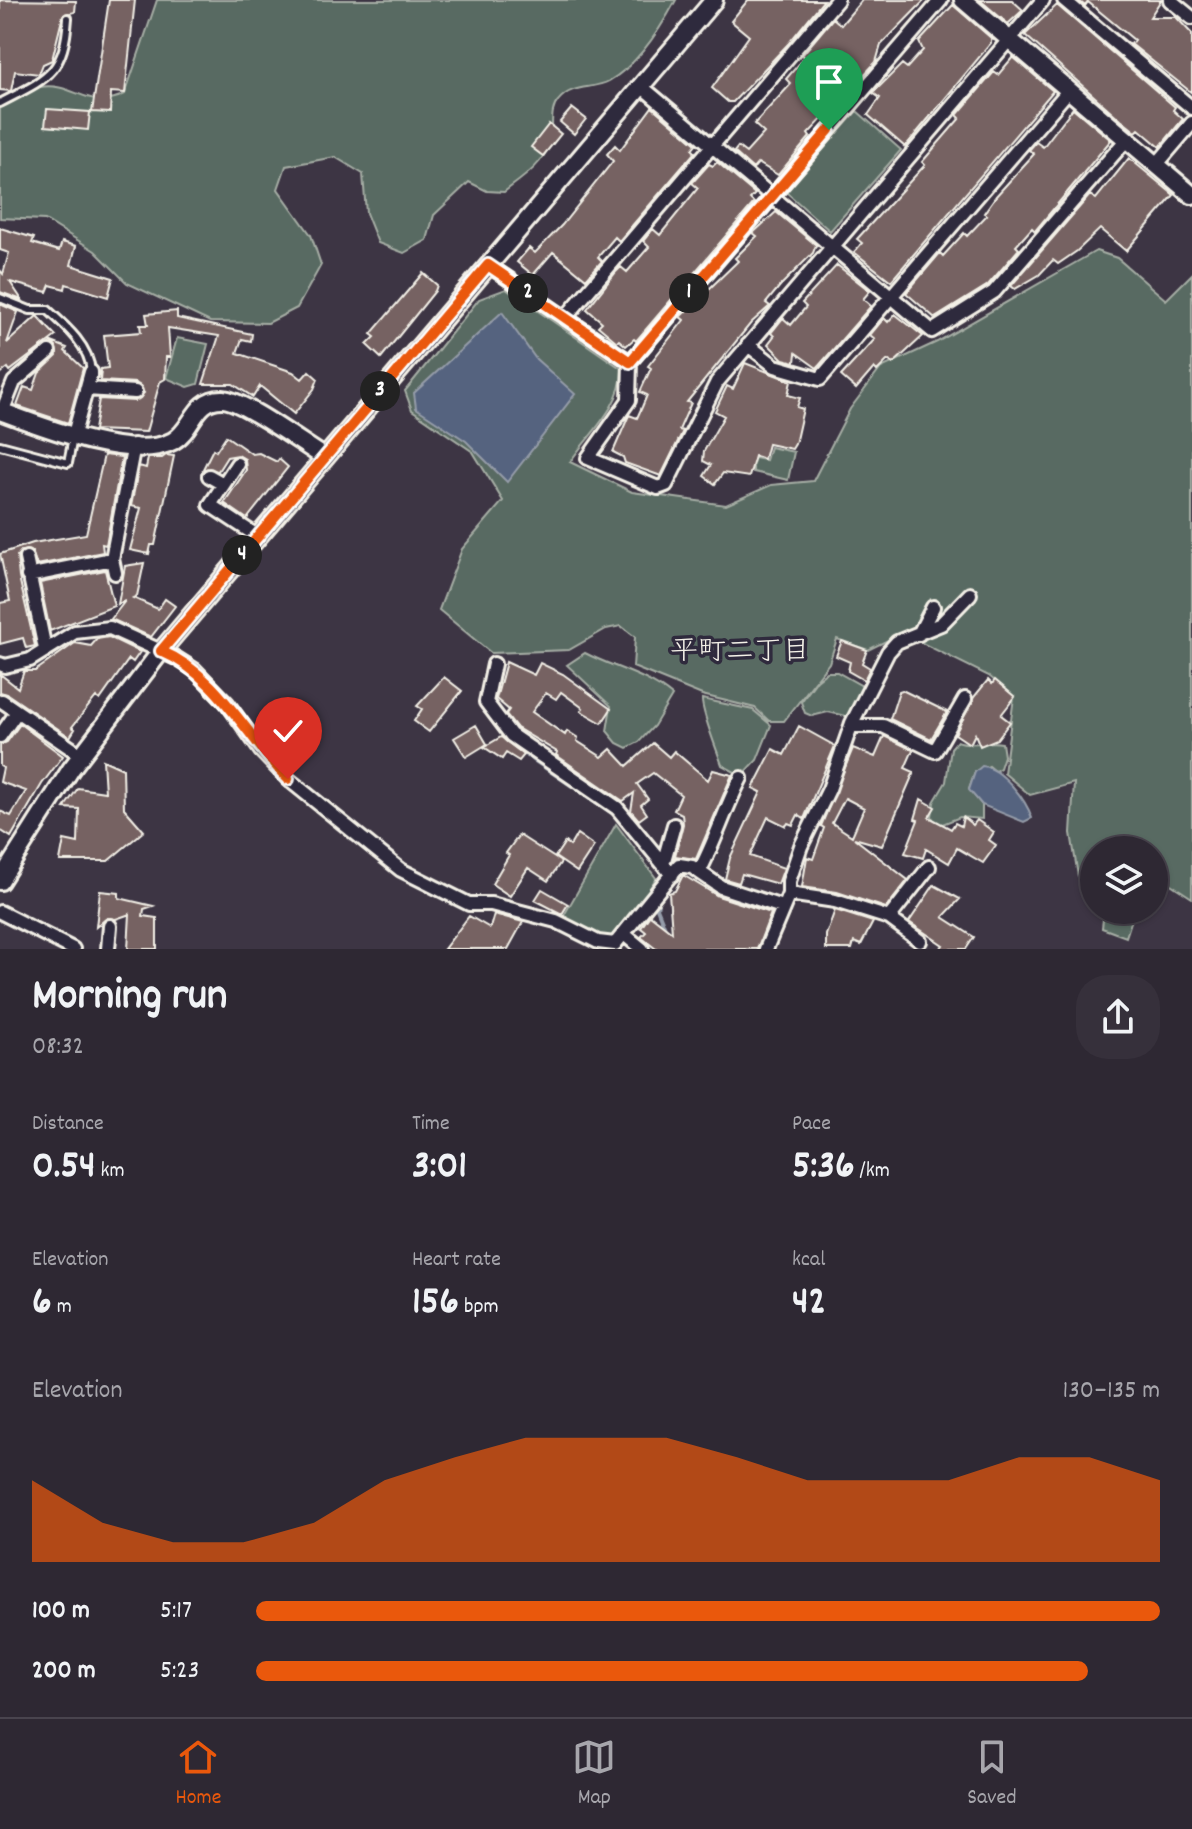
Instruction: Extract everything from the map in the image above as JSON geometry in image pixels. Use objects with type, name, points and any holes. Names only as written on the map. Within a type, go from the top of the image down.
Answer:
[{"type":"street","points":[[0,881],[81,755],[161,651],[714,0]]},
{"type":"street","points":[[565,318],[837,0]]},
{"type":"street","points":[[941,0],[630,362],[629,400],[588,458],[658,488],[673,475],[717,382],[1043,0]]},
{"type":"street","points":[[963,0],[1192,195]]},
{"type":"street","points":[[1064,0],[1192,108]]},
{"type":"street","points":[[1170,0],[1192,18]]},
{"type":"street","points":[[641,86],[932,331],[994,292],[1127,139]]},
{"type":"street","points":[[748,345],[775,366],[820,379],[1069,90]]},
{"type":"street","points":[[1157,164],[1192,123]]},
{"type":"street","points":[[488,265],[630,362]]},
{"type":"street","points":[[49,352],[14,382],[1,412],[73,438],[134,445],[171,442],[204,403],[221,399],[245,408],[324,457]]},
{"type":"street","points":[[73,438],[91,372]]},
{"type":"street","points":[[86,389],[135,392]]},
{"type":"street","points":[[115,573],[112,559],[134,445]]},
{"type":"street","points":[[237,464],[210,505],[257,536]]},
{"type":"street","points":[[209,476],[223,484]]},
{"type":"street","points":[[26,558],[45,649]]},
{"type":"street","points":[[28,576],[112,559]]},
{"type":"street","points":[[766,949],[789,894],[787,889],[801,846],[829,789],[851,726],[888,652],[897,642],[941,624],[970,594]]},
{"type":"street","points":[[919,634],[933,607]]},
{"type":"street","points":[[0,664],[5,666],[30,660],[75,632],[110,628],[161,651],[195,670],[227,703],[261,751],[288,779],[401,870],[469,904],[491,904],[556,921],[598,942],[615,944],[679,865],[699,872],[721,887],[782,907]]},
{"type":"street","points":[[494,664],[486,702],[511,735],[617,808],[670,877]]},
{"type":"street","points":[[851,726],[883,726],[935,751],[965,699]]},
{"type":"street","points":[[2,701],[81,755]]},
{"type":"street","points":[[0,736],[17,712]]},
{"type":"street","points":[[699,872],[719,834],[719,819],[741,778]]},
{"type":"street","points":[[663,864],[674,825]]},
{"type":"street","points":[[889,918],[929,867]]},
{"type":"street","points":[[789,894],[835,901],[889,918],[920,941]]},
{"type":"street","points":[[0,912],[73,949]]},
{"type":"street","points":[[108,949],[110,926]]},
{"type":"street","points":[[624,934],[642,949]]},
{"type":"lane","points":[[0,103],[57,68],[64,54],[68,18]]},
{"type":"lane","points":[[0,298],[30,310],[48,310],[67,328],[90,359],[91,372]]},
{"type":"lane","points":[[0,445],[68,463],[73,438]]},
{"type":"green space","points":[[157,0],[676,0],[656,33],[620,74],[603,84],[576,89],[558,101],[553,110],[547,151],[531,170],[504,192],[487,191],[469,182],[434,215],[427,240],[404,253],[378,243],[366,213],[363,174],[335,157],[286,166],[278,189],[311,235],[321,265],[297,308],[268,323],[210,322],[127,283],[95,251],[45,220],[0,218],[0,106],[40,87],[62,88],[101,100],[125,94]]},
{"type":"green space","points":[[857,111],[901,150],[830,231],[786,192]]},
{"type":"green space","points":[[1096,251],[1117,258],[1166,300],[1192,274],[1192,898],[1168,882],[1168,836],[1080,836],[1080,878],[1078,876],[1071,833],[1074,783],[1030,795],[1004,773],[1014,697],[989,676],[902,633],[868,650],[837,639],[829,663],[784,721],[769,721],[755,708],[702,695],[633,667],[635,637],[621,626],[606,629],[569,650],[491,653],[439,610],[462,549],[503,501],[473,452],[412,410],[405,391],[479,299],[506,289],[622,369],[621,382],[611,407],[570,462],[632,492],[726,505],[771,485],[813,481],[850,409],[881,368],[937,342]]},
{"type":"green space","points":[[177,338],[208,344],[198,384],[188,387],[166,378]]},
{"type":"green space","points":[[770,447],[794,452],[788,480],[753,472],[753,467],[743,464],[744,456],[766,460]]},
{"type":"green space","points":[[585,653],[641,677],[672,696],[654,726],[639,742],[627,748],[617,743],[607,731],[611,706],[567,665]]},
{"type":"green space","points":[[827,672],[837,672],[862,686],[850,717],[828,712],[812,716],[805,713],[801,702]]},
{"type":"green space","points":[[702,699],[753,710],[771,725],[757,760],[742,776],[722,765]]},
{"type":"green space","points":[[957,741],[1002,743],[1004,756],[1000,768],[995,771],[989,766],[975,772],[969,789],[982,805],[982,819],[960,817],[935,827],[932,816],[934,802],[946,782],[951,748]]},
{"type":"green space","points":[[616,824],[656,878],[638,908],[613,937],[600,936],[563,917]]},
{"type":"green space","points":[[1102,924],[1130,924],[1126,937],[1102,928]]},
{"type":"water","points":[[502,312],[536,359],[575,394],[507,482],[466,441],[416,408],[414,393]]},
{"type":"water","points":[[982,766],[997,772],[1012,786],[1032,818],[1024,822],[982,805],[969,790],[975,772]]},
{"type":"building","points":[[0,0],[76,1],[75,12],[63,15],[52,60],[43,64],[39,74],[15,71],[11,91],[0,90]]},
{"type":"building","points":[[109,0],[135,0],[125,93],[111,92],[110,113],[92,112]]},
{"type":"building","points":[[748,0],[824,0],[789,43],[733,102],[728,102],[712,88],[749,36],[731,21]]},
{"type":"building","points":[[862,0],[925,0],[881,45],[876,62],[808,134],[810,137],[778,175],[758,163],[753,169],[734,152],[738,147],[746,153],[764,133],[754,124],[791,84],[786,79],[805,57],[802,55],[833,18],[841,25]]},
{"type":"building","points":[[980,0],[1012,0],[1023,10],[1008,24]]},
{"type":"building","points":[[1078,0],[1161,0],[1150,17],[1176,17],[1192,34],[1192,93],[1131,44],[1134,40],[1088,2],[1085,6]]},
{"type":"building","points":[[953,5],[991,38],[991,43],[905,147],[868,115],[880,98],[873,93],[902,64],[907,68],[923,50],[919,42]]},
{"type":"building","points":[[1057,5],[1175,107],[1173,110],[1183,119],[1160,147],[1139,129],[1136,132],[1121,120],[1025,35]]},
{"type":"building","points":[[1013,57],[1053,91],[891,281],[854,252],[862,243],[857,239],[925,165],[922,162],[960,118],[957,115],[994,72],[998,75]]},
{"type":"building","points":[[652,107],[696,144],[692,149],[695,152],[619,241],[615,237],[598,257],[602,261],[586,279],[553,252],[533,275],[517,262],[529,248],[535,253],[562,225],[613,161],[607,154],[615,145],[620,150]]},
{"type":"building","points":[[572,108],[586,119],[574,134],[560,122]]},
{"type":"building","points":[[1073,108],[1111,140],[1035,231],[1032,228],[1016,246],[1019,249],[988,285],[935,318],[906,293],[940,253],[943,256],[964,233],[967,236],[987,215],[984,213],[996,196],[1034,154],[1029,150],[1036,142],[1043,147]]},
{"type":"building","points":[[47,109],[90,112],[88,130],[45,126]]},
{"type":"building","points":[[549,124],[561,134],[543,156],[531,147]]},
{"type":"building","points":[[1129,158],[1174,195],[1126,251],[1100,229],[1058,264],[1053,260],[1039,275],[1015,289],[1011,286],[1090,195],[1096,199]]},
{"type":"building","points":[[717,162],[755,194],[750,199],[754,203],[636,341],[634,339],[626,346],[619,340],[617,342],[598,326],[602,322],[587,309],[621,267],[627,272],[649,247],[643,241],[653,229],[660,235],[698,188],[692,183],[709,164],[713,166]]},
{"type":"building","points":[[776,212],[816,245],[813,253],[780,286],[766,303],[770,306],[751,323],[687,402],[691,403],[679,430],[683,431],[661,476],[625,463],[623,457],[613,452],[629,415],[637,418],[647,395],[640,392],[651,368],[648,366],[684,320],[680,317],[738,261],[735,258],[757,236],[753,233]]},
{"type":"building","points":[[0,228],[34,238],[32,243],[59,251],[62,242],[76,246],[71,265],[113,278],[108,297],[66,284],[65,289],[50,285],[47,292],[10,282],[22,300],[0,292],[0,270],[3,274],[9,253],[0,250]]},
{"type":"building","points":[[837,265],[870,291],[863,299],[871,306],[817,368],[796,353],[795,362],[783,359],[768,344],[774,336],[771,333],[783,318],[791,325],[806,307],[802,303]]},
{"type":"building","points":[[423,273],[437,285],[435,291],[381,358],[367,345],[375,337],[371,334]]},
{"type":"building","points":[[0,304],[18,312],[7,343],[37,316],[56,336],[10,371],[8,368],[0,374]]},
{"type":"building","points":[[177,311],[177,318],[252,334],[251,341],[242,339],[237,353],[293,372],[302,379],[309,371],[318,379],[314,389],[294,414],[260,386],[253,397],[233,384],[203,384],[219,336],[168,328],[170,357],[166,357],[165,379],[160,382],[146,432],[94,430],[99,399],[135,401],[144,393],[136,383],[100,381],[101,369],[108,368],[104,335],[141,332],[140,325],[148,325],[146,314]]},
{"type":"building","points":[[895,314],[923,336],[893,364],[888,360],[877,371],[874,368],[856,389],[841,376],[875,339],[870,335],[884,318],[888,322]]},
{"type":"building","points":[[49,341],[67,348],[65,351],[83,368],[68,423],[17,406],[24,387],[33,390],[39,373],[57,356],[56,347]]},
{"type":"building","points":[[745,363],[791,381],[788,395],[800,398],[797,407],[803,409],[795,444],[792,449],[768,444],[764,459],[755,456],[749,477],[723,473],[715,484],[704,476],[711,465],[703,461],[704,451],[724,416],[715,411],[727,386],[733,389]]},
{"type":"building","points":[[226,436],[252,454],[259,453],[277,462],[279,459],[288,467],[247,519],[224,503],[246,470],[245,459],[238,455],[227,457],[218,471],[203,469],[213,449],[216,451]]},
{"type":"building","points":[[104,455],[122,457],[106,545],[102,544],[103,552],[37,565],[32,552],[21,551],[17,556],[19,577],[35,646],[26,648],[23,638],[0,644],[0,603],[10,601],[0,554],[33,543],[86,534]]},
{"type":"building","points":[[174,456],[155,545],[151,545],[149,554],[130,550],[141,508],[131,506],[139,466],[146,468],[148,458]]},
{"type":"building","points":[[144,563],[137,596],[133,598],[158,609],[165,599],[175,606],[151,637],[111,619],[125,601],[118,604],[125,566]]},
{"type":"building","points":[[105,570],[114,606],[50,631],[40,583]]},
{"type":"building","points":[[109,637],[140,652],[133,662],[129,659],[100,700],[96,697],[72,727],[75,729],[70,737],[0,692],[0,674],[18,688],[24,671],[35,671],[75,643],[91,646],[97,639]]},
{"type":"building","points":[[842,641],[867,650],[862,663],[870,668],[864,680],[848,671],[850,662],[836,656]]},
{"type":"building","points":[[506,662],[534,675],[540,663],[563,674],[611,709],[602,723],[581,711],[583,708],[561,692],[556,699],[546,693],[532,712],[565,735],[567,731],[578,738],[577,741],[602,757],[611,749],[627,766],[653,743],[669,757],[674,751],[708,780],[713,770],[732,775],[696,859],[675,856],[683,824],[682,814],[674,810],[681,795],[653,773],[637,784],[648,799],[641,805],[647,814],[639,820],[631,811],[634,793],[623,801],[556,755],[557,752],[517,728],[506,714],[509,710],[496,699]]},
{"type":"building","points":[[444,677],[462,691],[429,732],[414,721],[422,709],[417,706]]},
{"type":"building","points":[[988,680],[992,684],[995,680],[1015,697],[1001,715],[1010,722],[997,739],[980,746],[975,734],[970,744],[955,734],[974,697]]},
{"type":"building","points":[[902,690],[947,712],[931,739],[890,719]]},
{"type":"building","points":[[20,724],[63,756],[42,784],[11,837],[0,830],[0,811],[11,816],[26,791],[0,782],[3,768],[0,766],[0,745],[7,742]]},
{"type":"building","points":[[476,725],[487,744],[466,757],[454,738]]},
{"type":"building","points":[[799,726],[835,746],[804,819],[798,815],[793,825],[788,823],[786,826],[768,817],[750,856],[784,868],[778,884],[742,874],[739,883],[725,879],[730,858],[761,792],[753,788],[773,749],[784,755]]},
{"type":"building","points":[[884,736],[913,750],[905,768],[914,772],[882,846],[854,838],[908,880],[886,908],[837,892],[802,887],[807,857],[813,859],[824,828],[821,826],[853,748],[875,757]],"holes":[[[845,798],[864,808],[852,836],[832,823]]]},
{"type":"building","points":[[501,737],[524,755],[519,761],[506,753],[502,759],[484,747]]},
{"type":"building","points":[[103,760],[123,769],[124,808],[144,831],[108,861],[60,861],[64,840],[78,843],[79,809],[64,808],[78,788],[105,792]]},
{"type":"building","points":[[921,799],[935,807],[929,817],[951,829],[955,823],[961,826],[963,817],[973,825],[977,820],[994,832],[989,840],[996,845],[983,863],[957,848],[949,863],[926,849],[923,858],[905,853],[918,820],[915,819]]},
{"type":"building","points":[[577,834],[594,846],[577,872],[555,857],[565,842],[570,846]]},
{"type":"building","points":[[519,835],[561,862],[548,881],[528,868],[510,896],[492,884],[509,855],[506,853]]},
{"type":"building","points":[[683,875],[718,896],[771,913],[757,949],[656,949],[641,937],[646,932],[641,928],[650,915],[672,932],[669,893],[675,891]]},
{"type":"building","points":[[934,885],[960,899],[943,917],[974,937],[966,949],[940,949],[943,945],[909,922]]},
{"type":"building","points":[[542,889],[568,904],[562,914],[535,900]]},
{"type":"building","points":[[100,891],[119,893],[119,898],[153,906],[144,909],[143,916],[157,918],[157,949],[128,949],[130,914],[116,919],[107,918],[96,927]]},
{"type":"building","points":[[835,910],[873,922],[861,945],[854,942],[852,949],[826,949],[826,935]]},
{"type":"building","points":[[494,914],[523,922],[508,949],[444,949],[469,916],[490,928]]},
{"type":"waterway","points":[[507,742],[618,817]]},
{"type":"waterway","points":[[653,861],[662,872],[660,881]]},
{"type":"waterway","points":[[659,898],[657,908],[665,928]]},
{"type":"district","name":"平町二丁目","points":[[740,649]]},
{"type":"route","points":[[288,779],[261,751],[227,703],[195,670],[161,651],[488,265],[630,362],[829,130]]}]
